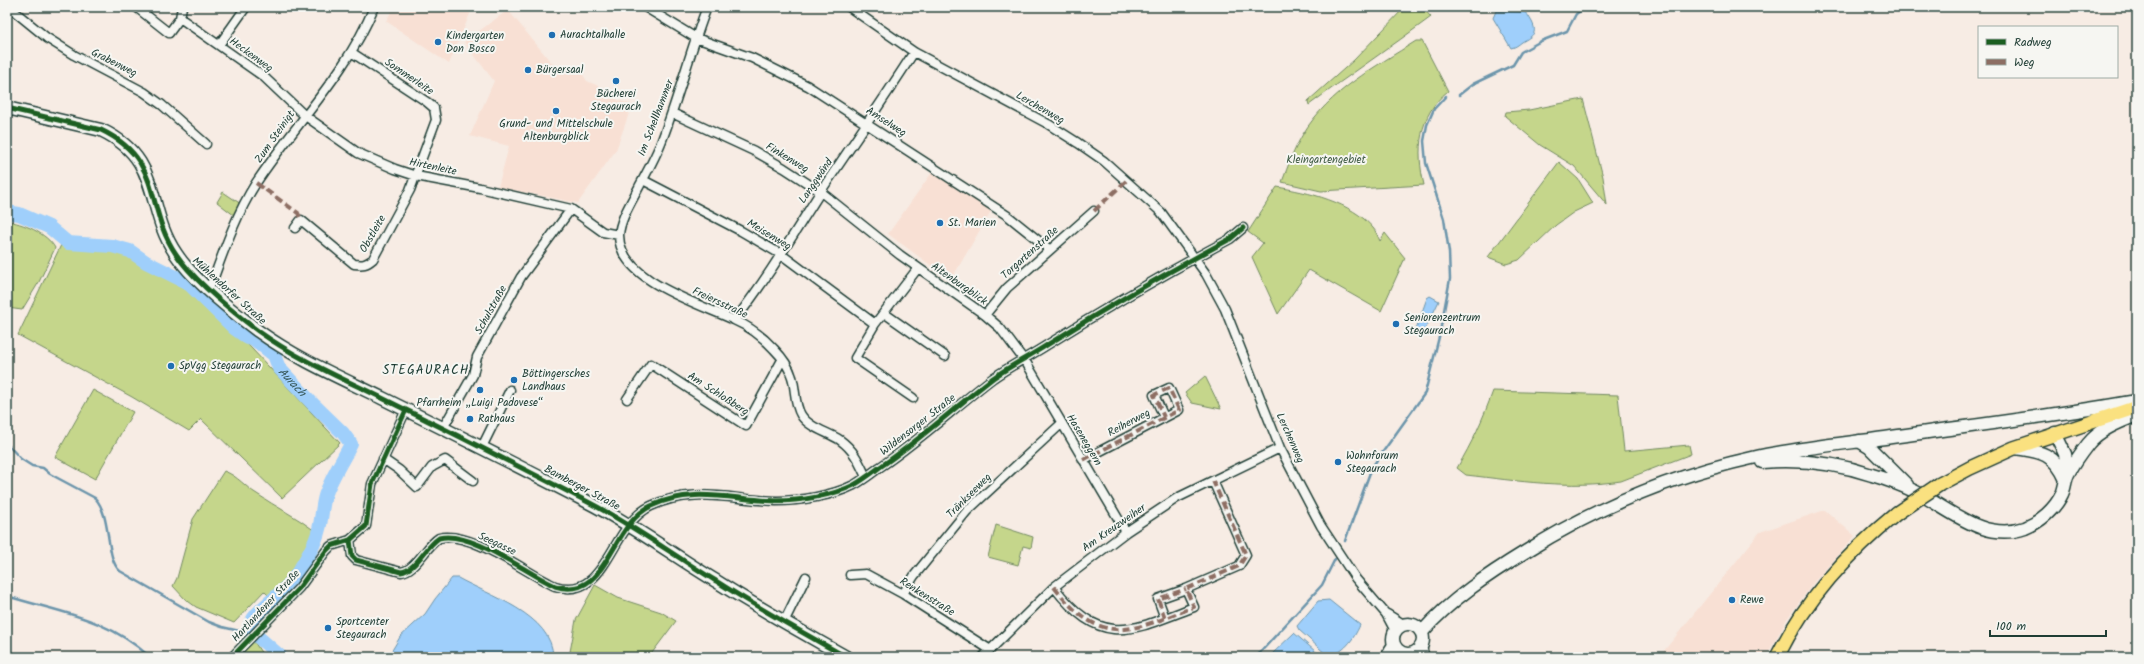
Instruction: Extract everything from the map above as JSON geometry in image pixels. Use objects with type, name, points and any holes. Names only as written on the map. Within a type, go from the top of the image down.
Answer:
[{"type":"main road","name":"Mühlendorfer Straße","points":[[7,108],[101,130],[114,136],[129,148],[146,172],[170,244],[184,265],[208,288],[257,330],[306,362],[406,410]]},
{"type":"main road","points":[[1395,651],[1393,635],[1399,627],[1419,629],[1505,564],[1582,519],[1656,486],[1774,453],[2069,413],[2137,401]]},
{"type":"main road","points":[[1777,657],[1808,604],[1826,581],[1850,554],[1898,513],[1940,484],[1970,468],[2014,448],[2055,433],[2119,414],[2137,407]]},
{"type":"main road","name":"Bamberger Straße","points":[[406,410],[482,446],[628,524],[713,580],[846,657]]},
{"type":"main road","points":[[2119,414],[2137,411]]},
{"type":"main road","points":[[1724,466],[1781,461],[1819,463],[1872,475],[1914,492],[1980,527],[2001,532],[2012,531],[2035,523],[2050,510],[2061,496],[2067,477],[2088,443],[2099,433],[2137,415]]},
{"type":"main road","points":[[2055,433],[2065,454],[2067,477]]},
{"type":"main road","points":[[1859,441],[1869,447],[1886,466],[1914,492]]},
{"type":"main road","points":[[2014,448],[2048,455],[2055,461],[2067,477]]},
{"type":"main road","points":[[1386,657],[1395,651],[1408,654],[1421,653],[1424,637],[1419,629]]},
{"type":"street","name":"Grabenweg","points":[[9,7],[47,38],[74,55],[144,92],[162,105],[206,144]]},
{"type":"street","points":[[136,7],[169,33],[180,18],[182,7]]},
{"type":"street","points":[[219,45],[246,7]]},
{"type":"street","name":"Zum Steinigt","points":[[208,288],[213,280],[228,239],[248,197],[304,116],[351,52],[374,7]]},
{"type":"street","name":"Amselweg","points":[[645,7],[696,38],[752,58],[808,86],[1008,216],[1049,249]]},
{"type":"street","name":"Im Schellhammer","points":[[619,235],[624,217],[661,142],[707,7]]},
{"type":"street","name":"Lerchenweg","points":[[849,7],[914,52],[1048,124],[1104,161],[1161,212],[1195,258],[1225,310],[1280,448],[1321,526],[1356,579],[1399,627]]},
{"type":"street","name":"Heckenweg","points":[[180,18],[264,77],[304,116]]},
{"type":"street","name":"Sommerleite","points":[[351,52],[413,92],[434,108],[436,120],[416,176]]},
{"type":"street","name":"Langgwänd","points":[[735,320],[782,255],[821,192],[868,124],[914,52]]},
{"type":"street","name":"Finkenweg","points":[[672,112],[754,151],[784,168],[821,192],[918,268]]},
{"type":"street","name":"Hirtenleite","points":[[304,116],[358,153],[395,169],[416,176],[480,188],[571,210]]},
{"type":"street","name":"Obstleite","points":[[295,228],[301,220],[354,264],[364,265],[373,259],[416,176]]},
{"type":"street","name":"Meisenweg","points":[[643,180],[741,231],[782,255],[875,324]]},
{"type":"street","points":[[571,210],[603,232],[619,235]]},
{"type":"street","name":"Schulstraße","points":[[443,428],[473,375],[477,357],[521,277],[571,210]]},
{"type":"street","name":"Torgartenstraße","points":[[985,315],[1007,288],[1094,210]]},
{"type":"street","points":[[1195,258],[1230,239],[1243,228]]},
{"type":"street","name":"Freiersstraße","points":[[619,235],[626,256],[638,272],[648,280],[662,288],[735,320],[754,332],[774,348],[792,376],[802,416],[810,424],[840,440],[852,451],[858,458],[866,477]]},
{"type":"street","name":"Wildensorger Straße","points":[[628,524],[638,513],[672,497],[696,494],[777,501],[832,492],[854,485],[890,460],[995,377],[1139,289],[1195,258]]},
{"type":"street","name":"Altenburgblick","points":[[913,398],[855,358],[875,324],[918,268],[985,315],[1000,328],[1024,360]]},
{"type":"street","points":[[884,312],[945,356]]},
{"type":"street","name":"Am Schloßberg","points":[[627,399],[651,364],[746,426],[782,360]]},
{"type":"street","name":"Haseneggern","points":[[1024,360],[1126,532]]},
{"type":"street","points":[[482,446],[510,390]]},
{"type":"street","name":"Hartlandener Straße","points":[[232,657],[299,588],[331,546],[350,540],[366,526],[372,484],[406,410]]},
{"type":"street","name":"Reiherweg","points":[[1083,460],[1164,417]]},
{"type":"street","name":"Tränkseeweg","points":[[903,594],[914,576],[966,511],[1061,424]]},
{"type":"street","name":"Am Kreuzweiher","points":[[983,657],[989,649],[1054,587],[1126,532],[1177,498],[1280,448]]},
{"type":"street","points":[[383,459],[399,470],[417,486],[432,468],[445,460],[473,481]]},
{"type":"street","points":[[1166,618],[1158,599],[1186,589],[1238,566],[1246,555],[1212,481]]},
{"type":"street","name":"Seegasse","points":[[350,540],[352,556],[356,560],[401,572],[407,571],[412,567],[423,552],[439,538],[456,538],[499,555],[546,582],[562,588],[583,585],[597,576],[628,524]]},
{"type":"street","name":"Renkenstraße","points":[[850,575],[866,574],[903,594],[989,649]]},
{"type":"street","points":[[784,622],[806,577]]},
{"type":"street","points":[[1054,587],[1078,613],[1098,626],[1114,630],[1134,629],[1194,607],[1186,589]]},
{"type":"shaded area","name":"Kindergarten Don Bosco","points":[[394,7],[468,7],[472,9],[449,64],[386,21]]},
{"type":"shaded area","name":"Grund- und Mittelschule Altenburgblick","points":[[508,10],[555,67],[579,69],[587,81],[614,93],[618,100],[632,105],[616,150],[578,203],[498,187],[509,146],[470,136],[494,81],[464,42]]},
{"type":"shaded area","name":"St. Marien","points":[[933,171],[991,211],[951,280],[888,234]]},
{"type":"shaded area","points":[[1825,510],[1855,536],[1814,582],[1787,619],[1766,657],[1659,657],[1760,532]]},
{"type":"green space","points":[[1405,7],[1422,7],[1431,17],[1309,105],[1308,101],[1354,60]]},
{"type":"green space","name":"Kleingartengebiet","points":[[1416,41],[1422,41],[1448,91],[1430,111],[1425,122],[1420,147],[1420,159],[1424,185],[1321,191],[1282,182],[1303,134],[1326,105],[1354,81]]},
{"type":"green space","points":[[1583,99],[1603,177],[1607,205],[1574,166],[1540,145],[1505,116],[1506,112],[1529,110]]},
{"type":"green space","points":[[1559,162],[1578,179],[1593,203],[1574,212],[1556,225],[1519,260],[1506,264],[1488,257]]},
{"type":"green space","points":[[1277,187],[1315,195],[1353,211],[1374,229],[1380,241],[1385,233],[1405,258],[1381,311],[1309,270],[1278,314],[1252,257],[1263,243],[1248,232]]},
{"type":"green space","points":[[223,192],[241,204],[235,216],[217,202]]},
{"type":"green space","points":[[7,221],[27,226],[40,233],[55,248],[39,282],[22,310],[7,308]]},
{"type":"green space","name":"SpVgg Stegaurach","points":[[61,245],[113,248],[192,288],[238,334],[340,443],[282,498],[201,419],[189,431],[132,397],[18,335]]},
{"type":"green space","points":[[1205,376],[1221,409],[1192,403],[1185,393]]},
{"type":"green space","points":[[93,390],[133,412],[95,479],[55,457]]},
{"type":"green space","points":[[1493,391],[1618,395],[1624,451],[1689,445],[1691,454],[1621,481],[1602,483],[1544,483],[1466,475],[1457,468],[1477,431]]},
{"type":"green space","points":[[224,471],[315,531],[296,566],[272,599],[264,591],[234,623],[196,607],[185,599],[173,586],[177,578],[193,519]]},
{"type":"green space","points":[[996,525],[1033,537],[1031,548],[1023,546],[1018,565],[988,557]]},
{"type":"green space","points":[[595,585],[618,598],[661,612],[676,621],[649,657],[569,657],[576,620]]},
{"type":"green space","points":[[253,640],[264,657],[237,657]]},
{"type":"water","points":[[1496,11],[1524,12],[1534,26],[1533,34],[1517,46],[1511,48],[1493,18]]},
{"type":"water","points":[[1430,296],[1439,301],[1425,330],[1421,333],[1416,329],[1427,298]]},
{"type":"water","points":[[452,578],[458,578],[501,599],[531,618],[542,629],[550,642],[553,657],[388,657],[400,637],[425,614]]},
{"type":"water","points":[[1329,600],[1360,625],[1355,635],[1343,649],[1333,655],[1328,656],[1299,630],[1297,626],[1318,601]]},
{"type":"water","points":[[1294,633],[1322,657],[1274,657],[1272,654]]},
{"type":"waterway","points":[[1459,95],[1473,84],[1513,65],[1521,52],[1541,41],[1567,31],[1576,14],[1586,7]]},
{"type":"waterway","points":[[1345,541],[1372,467],[1425,393],[1439,337],[1450,279],[1449,252],[1444,219],[1426,163],[1424,141],[1427,125],[1434,109],[1446,96]]},
{"type":"waterway","name":"Aurach","points":[[7,212],[19,214],[49,227],[68,243],[112,246],[130,251],[146,262],[188,283],[234,328],[248,338],[255,340],[274,355],[279,368],[343,433],[351,444],[328,489],[324,500],[320,525],[315,542],[309,554],[289,584],[255,616],[249,629],[281,657]]},
{"type":"waterway","points":[[7,444],[21,459],[32,466],[43,468],[50,474],[95,498],[104,515],[112,557],[115,565],[120,571],[209,622],[222,627],[244,632],[249,629]]},
{"type":"waterway","points":[[1256,657],[1322,585],[1335,559]]},
{"type":"waterway","points":[[7,596],[64,612],[100,625],[117,633],[150,657]]},
{"type":"marked path","points":[[1094,211],[1127,180]]},
{"type":"marked path","points":[[256,183],[298,213],[301,220]]},
{"type":"marked path","points":[[1083,460],[1179,410],[1169,388],[1154,395],[1164,417]]},
{"type":"marked path","points":[[1054,587],[1071,607],[1087,620],[1103,627],[1118,629],[1135,628],[1194,607],[1186,589],[1239,566],[1246,555],[1213,481]]},
{"type":"marked path","points":[[1165,618],[1158,599],[1186,589]]},
{"type":"cycle path","points":[[7,108],[101,130],[121,142],[135,155],[144,170],[166,236],[183,264],[203,285],[226,305],[273,341],[318,367],[605,511],[748,601],[846,657]]},
{"type":"cycle path","points":[[350,540],[352,556],[356,560],[401,572],[416,563],[429,547],[439,538],[452,537],[467,540],[498,554],[555,586],[573,588],[586,583],[598,573],[626,529],[637,516],[651,506],[667,500],[697,495],[776,501],[795,500],[826,495],[854,485],[909,446],[993,378],[1138,290],[1230,239],[1243,228]]},
{"type":"cycle path","points":[[232,657],[299,588],[331,546],[350,540],[366,526],[372,484],[406,410]]},
{"type":"place","name":"Aurachtalhalle","points":[[552,35]]},
{"type":"place","name":"Kindergarten Don Bosco","points":[[438,42]]},
{"type":"place","name":"Bürgersaal","points":[[528,70]]},
{"type":"place","name":"Bücherei Stegaurach","points":[[616,81]]},
{"type":"place","name":"Grund- und Mittelschule Altenburgblick","points":[[556,111]]},
{"type":"place","name":"St. Marien","points":[[940,223]]},
{"type":"place","name":"Seniorenzentrum Stegaurach","points":[[1396,324]]},
{"type":"place","name":"SpVgg Stegaurach","points":[[171,366]]},
{"type":"place","name":"Böttingersches Landhaus","points":[[514,380]]},
{"type":"place","name":"Pfarrheim „Luigi Padovese“","points":[[480,390]]},
{"type":"place","name":"Rathaus","points":[[470,419]]},
{"type":"place","name":"Wohnforum Stegaurach","points":[[1338,462]]},
{"type":"place","name":"Rewe","points":[[1732,600]]},
{"type":"place","name":"Sportcenter Stegaurach","points":[[328,628]]},
{"type":"district","name":"STEGAURACH","points":[[426,370]]}]
